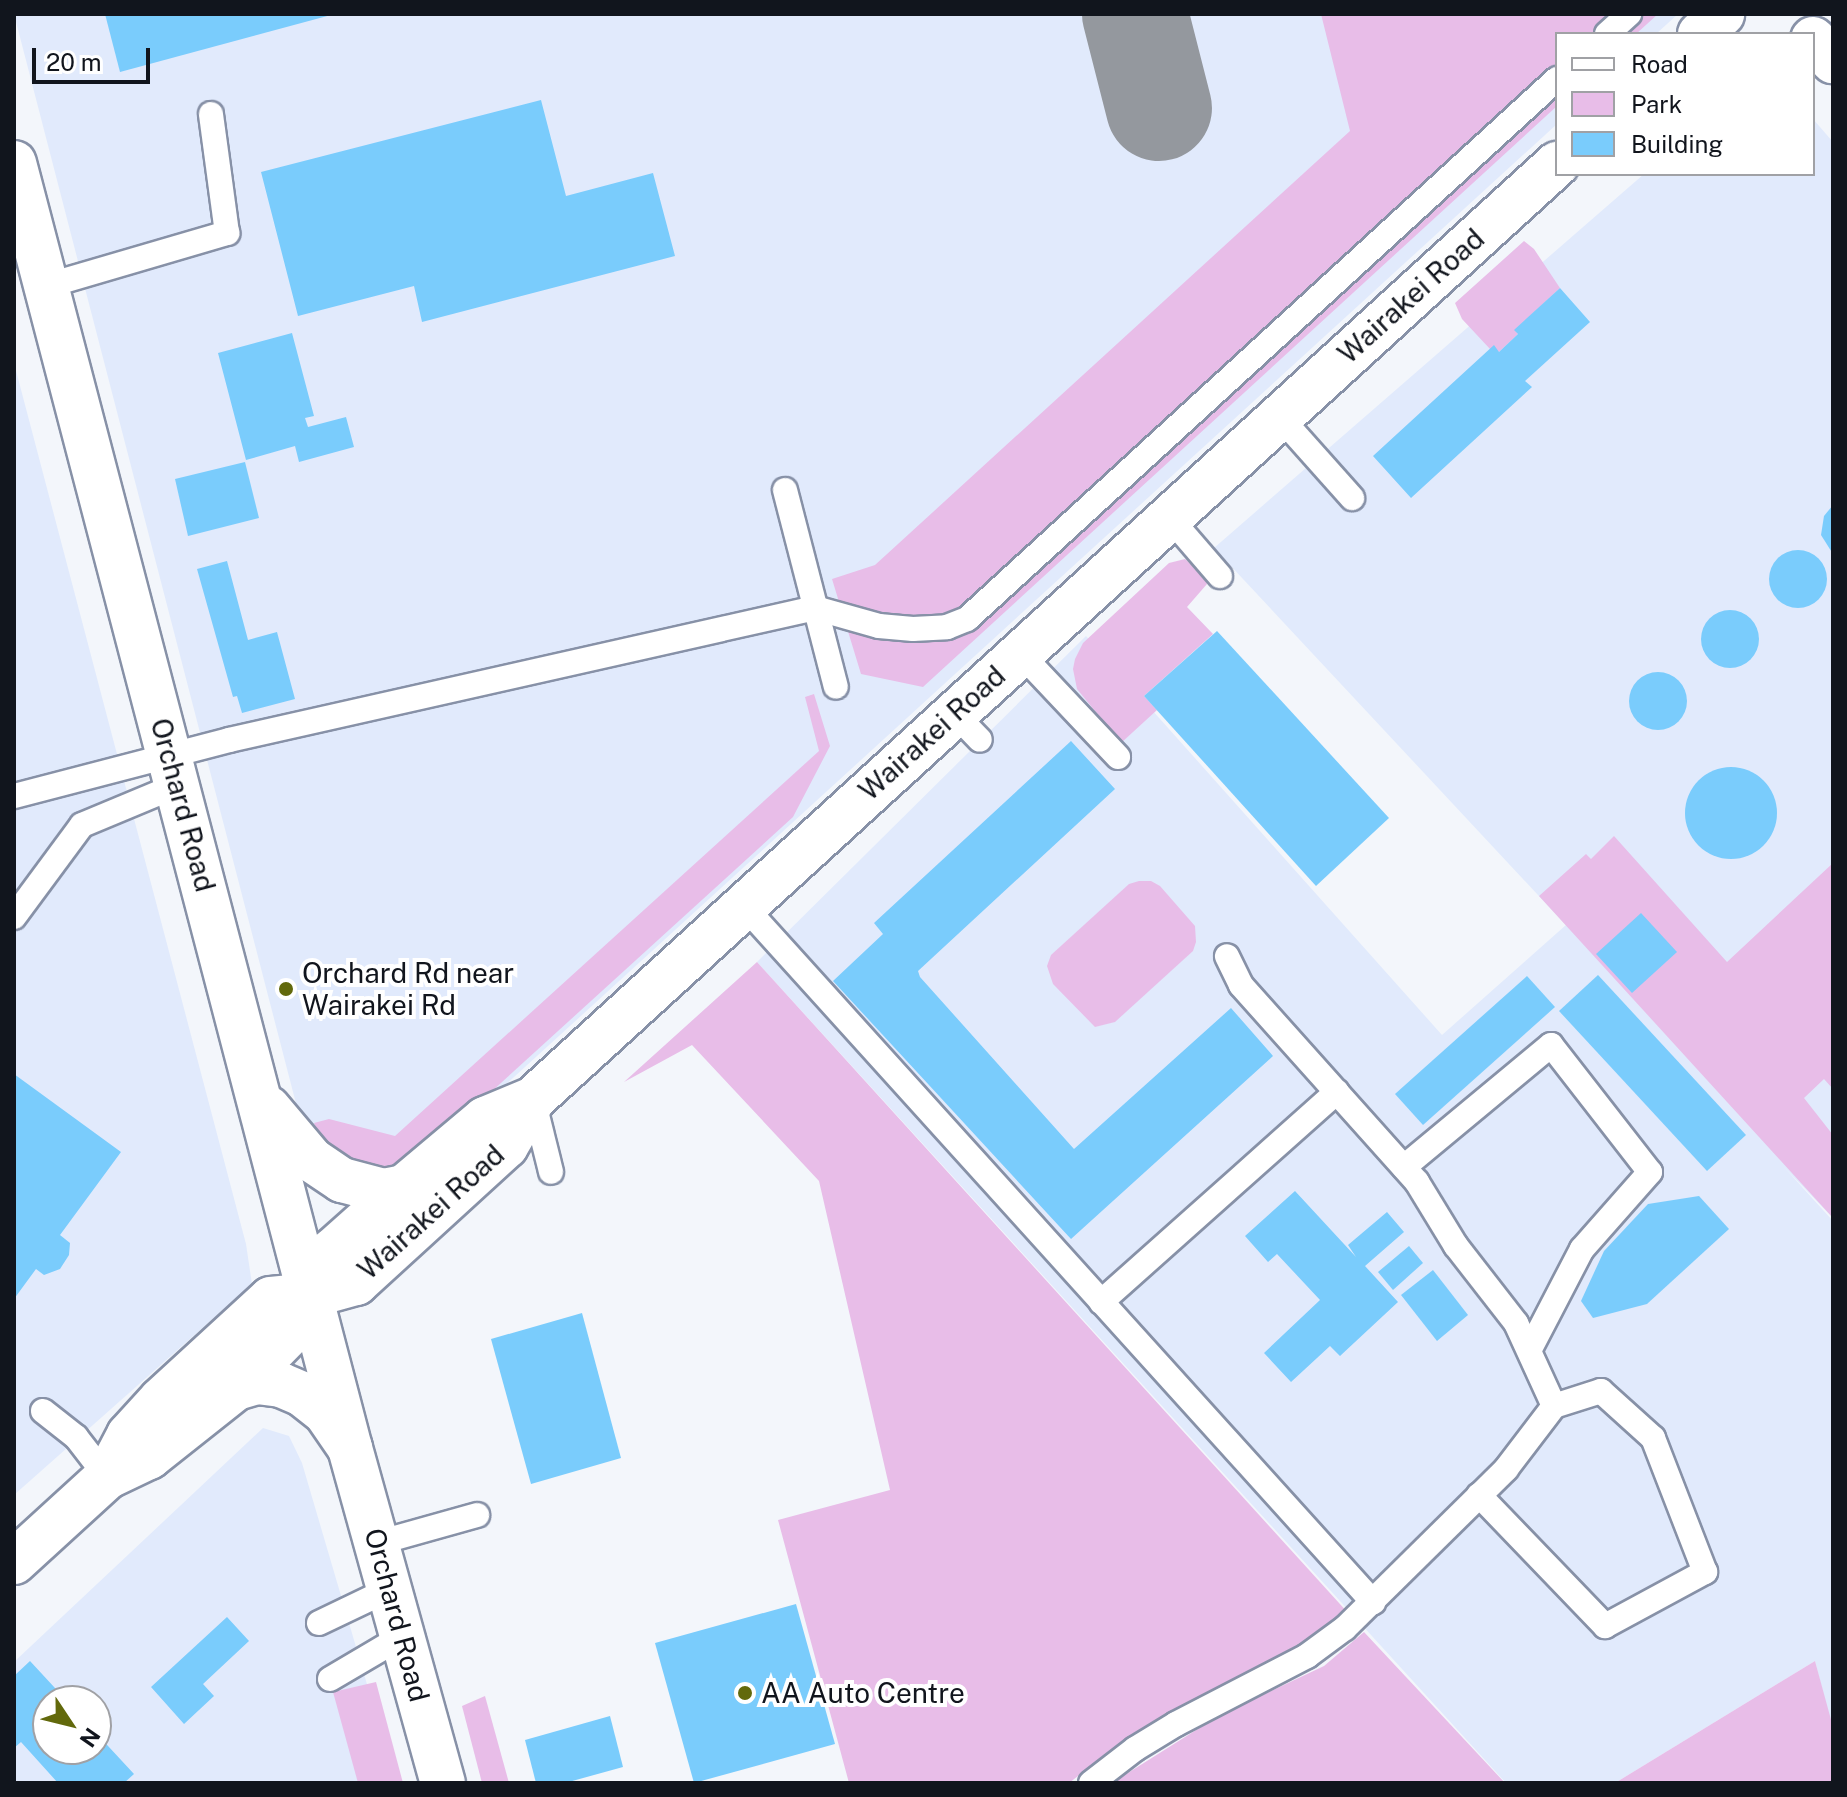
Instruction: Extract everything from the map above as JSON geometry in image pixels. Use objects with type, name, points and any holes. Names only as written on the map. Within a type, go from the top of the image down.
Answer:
[{"type":"street","points":[[1702,32],[1722,14]]},
{"type":"street","points":[[1789,14],[1806,32]]},
{"type":"street","points":[[1815,41],[1833,61]]},
{"type":"street","name":"Orchard Road","points":[[14,163],[350,1448],[443,1783]]},
{"type":"street","name":"Wairakei Road","points":[[14,1562],[107,1477],[129,1435],[161,1400],[271,1299],[312,1295],[356,1283],[506,1146],[533,1099],[743,905],[967,726],[1020,653],[1555,166]]},
{"type":"street","points":[[260,1096],[312,1160],[342,1180],[383,1191],[404,1187]]},
{"type":"street","name":"Wairakei Road","points":[[236,1388],[296,1327],[332,1251],[485,1119],[533,1099]]},
{"type":"street","name":"Orchard Road","points":[[236,1388],[257,1382],[281,1385],[302,1394],[326,1413],[350,1448]]},
{"type":"street","points":[[107,1477],[149,1457],[236,1388]]},
{"type":"lane","points":[[1609,32],[1629,14]]},
{"type":"lane","points":[[14,796],[71,781],[174,770],[815,608],[879,626],[913,629],[947,627],[967,619],[1555,81]]},
{"type":"lane","points":[[46,286],[227,233],[211,114]]},
{"type":"lane","points":[[1279,416],[1352,498]]},
{"type":"lane","points":[[785,490],[836,687]]},
{"type":"lane","points":[[1169,517],[1220,576]]},
{"type":"lane","points":[[1020,653],[1118,757]]},
{"type":"lane","points":[[14,917],[82,825],[174,770]]},
{"type":"lane","points":[[743,905],[1373,1602]]},
{"type":"lane","points":[[1227,956],[1241,985],[1417,1182],[1456,1246],[1516,1323],[1554,1406]]},
{"type":"lane","points":[[1404,1167],[1551,1045],[1650,1172],[1582,1249],[1530,1349]]},
{"type":"lane","points":[[1101,1302],[1337,1092]]},
{"type":"lane","points":[[533,1099],[551,1172]]},
{"type":"lane","points":[[1091,1783],[1135,1749],[1176,1724],[1307,1656],[1373,1602],[1479,1495],[1506,1469],[1554,1406],[1601,1391],[1653,1438],[1705,1572],[1605,1626],[1479,1495]]},
{"type":"lane","points":[[43,1411],[76,1437],[107,1477]]},
{"type":"lane","points":[[377,1543],[477,1515]]},
{"type":"lane","points":[[319,1623],[390,1589]]},
{"type":"lane","points":[[330,1679],[403,1636]]},
{"type":"shaded area","points":[[14,14],[1678,14],[1658,32],[1555,32],[1555,126],[420,1163],[359,1174],[300,1119]]},
{"type":"shaded area","points":[[1815,121],[1833,142],[1833,1218],[1783,1166],[1833,1221],[1833,1731],[1815,1661],[1615,1783],[1506,1783],[757,962],[1086,636],[1442,1035],[1566,925],[1214,548],[1642,176],[1815,176]]},
{"type":"shaded area","points":[[14,363],[246,1244],[252,1284],[14,1495]]},
{"type":"shaded area","points":[[263,1428],[289,1436],[302,1463],[396,1783],[14,1783],[14,1662]]},
{"type":"green space","points":[[1321,14],[1658,14],[1638,32],[1555,32],[1555,108],[923,687],[861,674],[832,579],[875,565],[1350,131]]},
{"type":"green space","points":[[1524,241],[1534,249],[1560,288],[1515,330],[1518,334],[1499,352],[1490,349],[1462,319],[1455,303]]},
{"type":"green space","points":[[1185,559],[1205,577],[1207,584],[1187,607],[1213,634],[1144,696],[1157,710],[1121,743],[1077,689],[1073,669],[1075,659],[1083,643],[1169,563]]},
{"type":"green space","points":[[814,694],[830,746],[793,817],[423,1154],[385,1171],[339,1159],[319,1136],[314,1123],[329,1119],[395,1136],[819,751],[805,697]]},
{"type":"green space","points":[[1614,836],[1727,962],[1833,863],[1833,1089],[1824,1079],[1804,1098],[1833,1135],[1833,1218],[1539,896],[1586,854],[1591,859]]},
{"type":"green space","points":[[1151,881],[1160,886],[1195,926],[1196,942],[1193,951],[1115,1022],[1095,1027],[1053,984],[1047,966],[1051,955],[1129,884]]},
{"type":"green space","points":[[757,962],[1349,1614],[1320,1634],[1132,1734],[1069,1783],[849,1783],[778,1520],[890,1490],[819,1181],[692,1045],[624,1082]]},
{"type":"green space","points":[[1364,1632],[1505,1783],[1112,1783],[1220,1715],[1324,1666]]},
{"type":"green space","points":[[1815,1661],[1833,1727],[1833,1783],[1615,1783]]},
{"type":"green space","points":[[376,1682],[403,1783],[358,1783],[333,1692]]},
{"type":"green space","points":[[485,1696],[509,1783],[482,1783],[462,1706]]},
{"type":"building","points":[[105,14],[330,14],[331,15],[120,72]]},
{"type":"building","points":[[541,100],[566,196],[653,173],[675,256],[422,322],[414,286],[298,316],[261,172]]},
{"type":"building","points":[[1560,288],[1590,322],[1525,381],[1532,387],[1411,498],[1373,456],[1494,345],[1499,352],[1518,334],[1514,330]]},
{"type":"building","points":[[292,333],[314,416],[305,418],[308,427],[346,417],[354,447],[299,462],[295,446],[246,460],[218,353]]},
{"type":"building","points":[[245,462],[259,518],[188,536],[175,479]]},
{"type":"building","points":[[1833,505],[1833,554],[1821,535],[1824,516]]},
{"type":"building","points":[[1798,550],[1819,558],[1827,579],[1819,600],[1798,608],[1777,600],[1769,579],[1777,558]]},
{"type":"building","points":[[227,561],[248,640],[277,632],[295,699],[242,713],[237,696],[233,697],[197,569]]},
{"type":"building","points":[[1730,610],[1751,618],[1759,639],[1751,660],[1730,668],[1709,660],[1701,639],[1709,618]]},
{"type":"building","points":[[1217,631],[1389,818],[1316,886],[1144,696]]},
{"type":"building","points":[[1658,672],[1679,680],[1687,701],[1679,722],[1658,730],[1637,722],[1629,701],[1637,680]]},
{"type":"building","points":[[1071,741],[1115,789],[918,971],[920,977],[1074,1149],[1231,1008],[1273,1056],[1071,1239],[833,981],[883,934],[874,923]]},
{"type":"building","points":[[1731,767],[1749,770],[1764,780],[1774,795],[1777,813],[1774,831],[1764,846],[1749,856],[1731,859],[1713,856],[1698,846],[1688,831],[1685,813],[1688,795],[1698,780],[1713,770]]},
{"type":"building","points":[[1641,913],[1677,952],[1632,993],[1596,954]]},
{"type":"building","points":[[1598,975],[1746,1135],[1707,1171],[1559,1011]]},
{"type":"building","points":[[1527,976],[1555,1007],[1423,1125],[1395,1094]]},
{"type":"building","points":[[14,1074],[121,1152],[60,1235],[70,1243],[69,1255],[60,1269],[44,1275],[36,1269],[14,1299]]},
{"type":"building","points":[[1295,1191],[1356,1257],[1348,1245],[1387,1212],[1404,1232],[1365,1266],[1398,1302],[1340,1356],[1330,1346],[1291,1382],[1264,1353],[1320,1300],[1277,1254],[1268,1262],[1245,1236]]},
{"type":"building","points":[[1699,1196],[1729,1229],[1647,1304],[1593,1318],[1581,1301],[1604,1251],[1648,1204]]},
{"type":"building","points":[[1409,1246],[1423,1263],[1393,1290],[1378,1272]]},
{"type":"building","points":[[1433,1270],[1468,1315],[1437,1341],[1401,1295]]},
{"type":"building","points":[[582,1313],[621,1458],[531,1484],[491,1339]]},
{"type":"building","name":"AA Auto Centre","points":[[796,1604],[835,1744],[694,1783],[655,1643]]},
{"type":"building","points":[[227,1617],[249,1641],[203,1684],[214,1696],[184,1724],[151,1687]]},
{"type":"building","points":[[30,1661],[52,1685],[32,1685],[32,1754],[21,1742],[14,1748],[14,1676]]},
{"type":"building","points":[[610,1716],[623,1767],[565,1783],[536,1783],[525,1740]]},
{"type":"building","points":[[112,1750],[134,1774],[124,1783],[58,1783],[42,1765],[112,1765]]},
{"type":"taxiway","points":[[1135,14],[1159,108]]},
{"type":"place","name":"Orchard Rd near Wairakei Rd","points":[[286,989]]},
{"type":"place","name":"AA Auto Centre","points":[[745,1693]]}]
